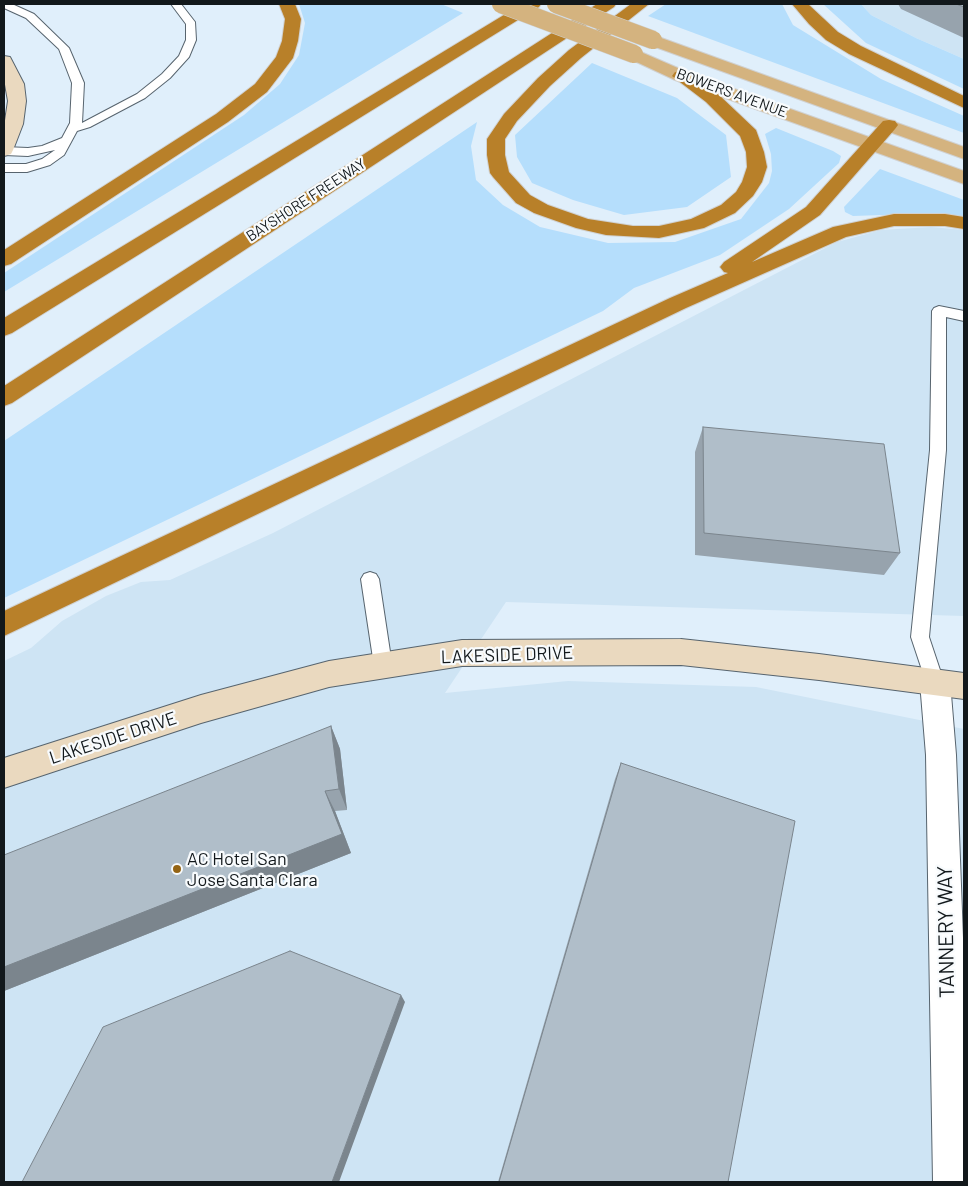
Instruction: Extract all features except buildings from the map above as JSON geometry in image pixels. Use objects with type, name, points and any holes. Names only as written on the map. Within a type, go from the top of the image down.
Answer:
[{"type":"highway","points":[[4,259],[222,118],[261,88],[284,58],[290,41],[293,19],[287,4]]},
{"type":"highway","points":[[327,129],[502,4]]},
{"type":"highway","points":[[4,328],[533,4]]},
{"type":"highway","name":"BAYSHORE FREEWAY","points":[[4,397],[608,4]]},
{"type":"highway","points":[[641,4],[575,54],[544,82],[510,118],[496,139],[496,155],[500,173],[523,199],[535,206],[561,217],[606,229],[633,232],[666,231],[697,224],[728,209],[743,196],[752,182],[757,167],[755,152],[749,134],[712,98],[681,76]]},
{"type":"highway","points":[[800,4],[815,21],[855,50],[964,103]]},
{"type":"highway","points":[[678,303],[813,210],[889,125]]},
{"type":"highway","points":[[4,624],[678,303],[840,232],[894,220],[946,220],[964,223]]},
{"type":"main road","name":"BOWERS AVENUE","points":[[502,4],[634,54],[681,76],[964,178]]},
{"type":"main road","name":"BOWERS AVENUE","points":[[556,4],[964,153]]},
{"type":"street","points":[[4,61],[15,84],[17,101],[14,124],[4,151]]},
{"type":"street","name":"LAKESIDE DRIVE","points":[[4,773],[201,709],[329,674],[462,653],[680,652],[950,684]]},
{"type":"street","name":"TANNERY WAY","points":[[950,684],[941,755],[952,1182]]},
{"type":"lane","points":[[4,4],[30,16],[64,48],[78,83],[76,123],[60,152],[46,162],[27,168],[4,168]]},
{"type":"lane","points":[[4,151],[28,152],[45,149],[141,96],[166,76],[184,57],[191,40],[191,24],[176,4]]},
{"type":"lane","points":[[950,684],[920,637],[938,450],[939,312],[964,316]]},
{"type":"lane","points":[[370,579],[383,665]]},
{"type":"shaded area","points":[[299,4],[441,4],[463,13],[4,292],[4,273],[244,115],[280,84],[299,55],[305,23]]},
{"type":"shaded area","points":[[666,4],[782,4],[793,25],[881,79],[964,116],[964,133],[648,16]]},
{"type":"shaded area","points":[[823,4],[861,4],[871,15],[916,38],[964,59],[964,89],[866,43]]},
{"type":"shaded area","points":[[861,4],[964,4],[964,59],[916,38],[871,15]]},
{"type":"shaded area","points":[[592,63],[677,98],[726,135],[731,177],[687,207],[624,215],[573,200],[532,183],[517,157],[515,135]]},
{"type":"shaded area","points":[[477,122],[471,146],[476,180],[503,205],[540,227],[608,243],[675,242],[741,219],[769,183],[772,171],[771,154],[765,134],[776,128],[841,156],[839,163],[789,209],[720,255],[634,288],[603,311],[4,598],[4,441]]},
{"type":"shaded area","points":[[880,169],[964,200],[964,217],[945,214],[853,216],[845,212],[844,207]]},
{"type":"shaded area","points":[[931,227],[964,230],[964,616],[506,602],[445,693],[568,681],[756,687],[964,729],[964,1182],[4,1182],[4,661],[31,648],[62,621],[106,596],[141,582],[170,580],[273,533],[837,242],[881,230]]},
{"type":"place","name":"AC Hotel San Jose Santa Clara","points":[[177,869]]}]
